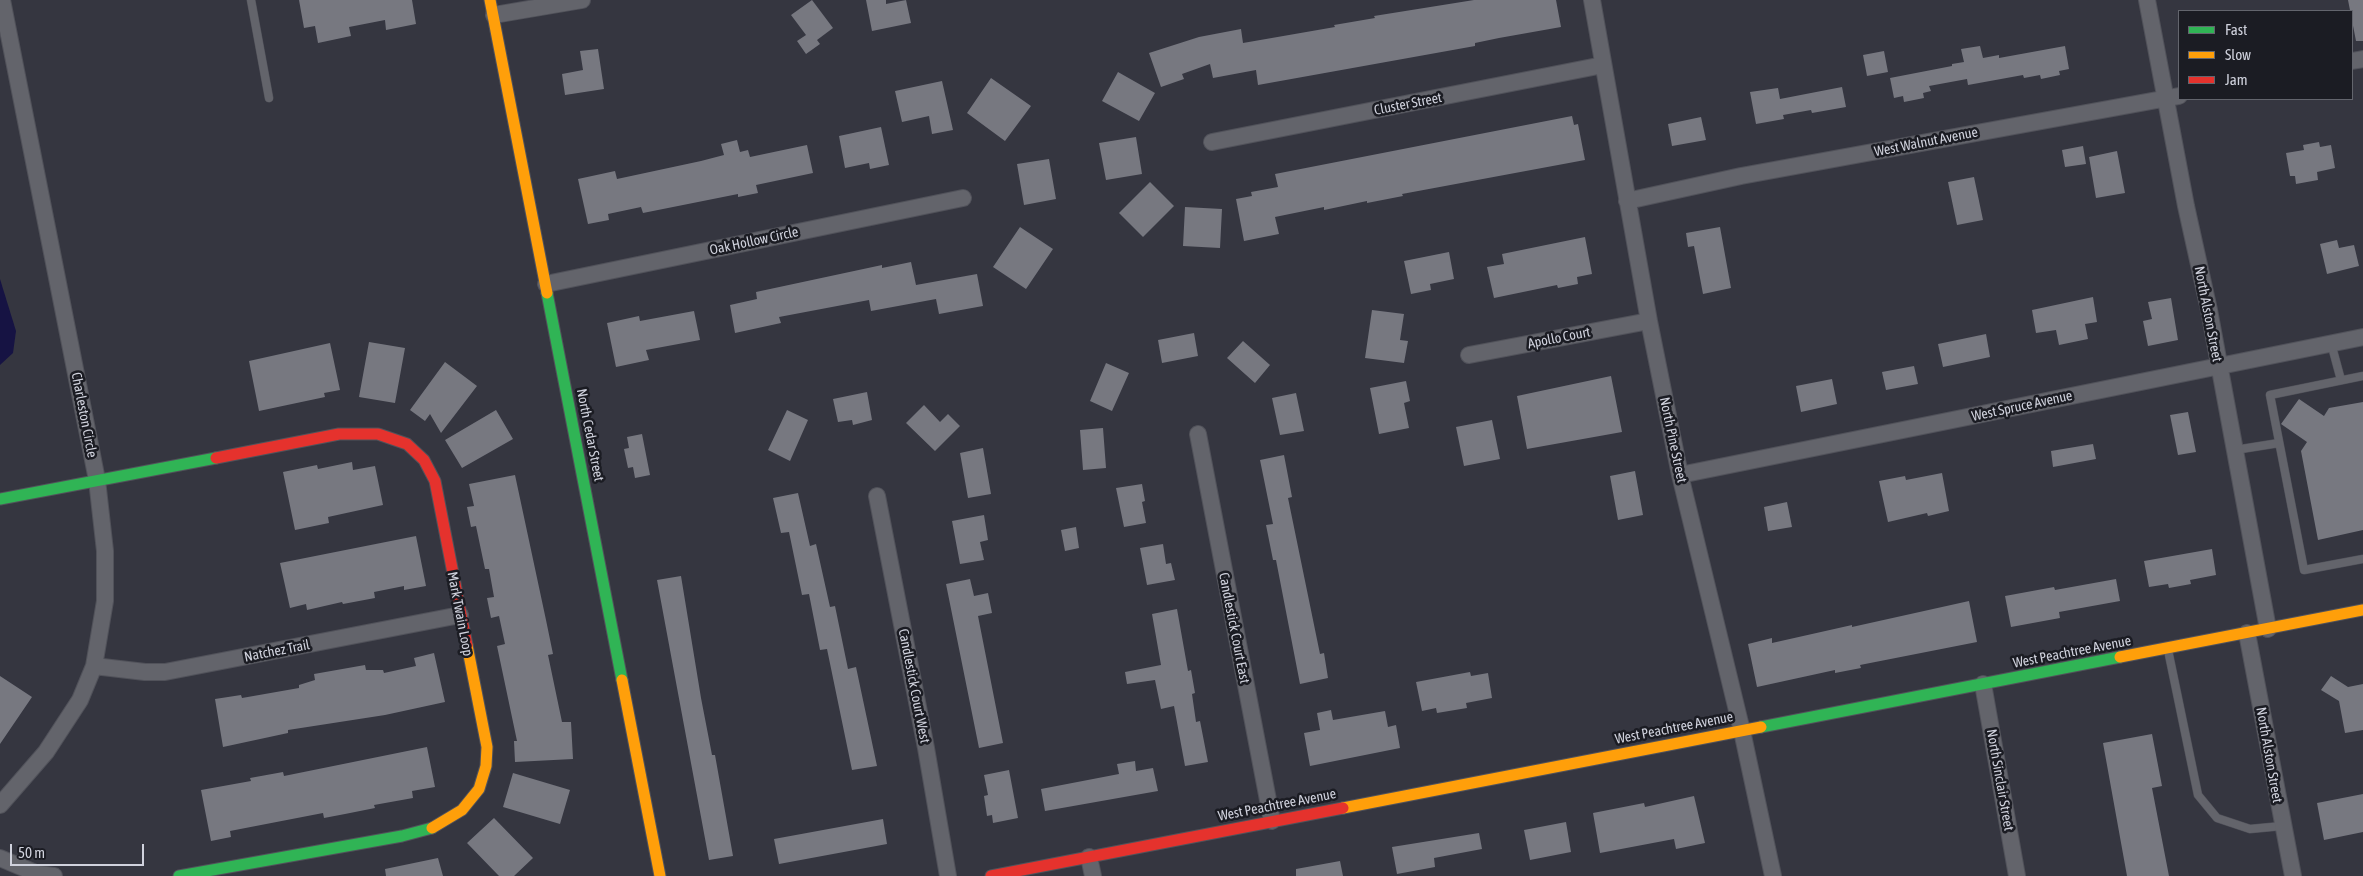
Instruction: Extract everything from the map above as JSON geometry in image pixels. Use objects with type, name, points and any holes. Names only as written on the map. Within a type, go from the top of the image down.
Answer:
[{"type":"street","name":"Charleston Circle","points":[[0,805],[46,752],[80,700],[94,666],[105,601],[105,550],[97,480],[2,0]]},
{"type":"street","points":[[492,8],[582,0]]},
{"type":"street","name":"North Pine Street","points":[[1592,0],[1649,321],[1680,475],[1742,731],[1773,876]]},
{"type":"street","name":"North Alston Street","points":[[2147,0],[2172,97],[2218,366],[2268,629]]},
{"type":"street","name":"North Cedar Street","points":[[492,8],[660,876]]},
{"type":"street","name":"Cluster Street","points":[[1212,142],[1603,65]]},
{"type":"street","name":"West Walnut Avenue","points":[[1627,201],[1741,176],[2172,97]]},
{"type":"street","name":"Oak Hollow Circle","points":[[546,284],[963,198]]},
{"type":"street","name":"Apollo Court","points":[[1469,355],[1649,321]]},
{"type":"street","name":"West Spruce Avenue","points":[[1680,475],[2363,337]]},
{"type":"street","name":"Mark Twain Loop","points":[[0,499],[339,434],[378,434],[408,444],[424,460],[435,480],[487,747],[486,766],[480,790],[462,810],[436,826],[402,836],[179,876]]},
{"type":"street","name":"Candlestick Court East","points":[[1198,434],[1272,821]]},
{"type":"street","name":"Candlestick Court West","points":[[876,496],[926,748],[948,876]]},
{"type":"street","name":"West Peachtree Avenue","points":[[991,876],[2363,610]]},
{"type":"street","name":"Natchez Trail","points":[[94,666],[128,671],[165,672],[460,616]]},
{"type":"street","name":"North Alston Street","points":[[2247,633],[2282,826],[2293,876]]},
{"type":"street","name":"North Sinclair Street","points":[[1983,684],[2017,876]]},
{"type":"street","points":[[1089,857],[1093,876]]},
{"type":"street","points":[[0,858],[38,874],[54,876]]},
{"type":"lane","points":[[252,0],[269,98]]},
{"type":"lane","points":[[2331,343],[2341,380]]},
{"type":"lane","points":[[2363,376],[2270,395],[2304,570],[2363,559]]},
{"type":"lane","points":[[2234,450],[2280,443]]},
{"type":"lane","points":[[2168,648],[2198,795],[2217,818],[2250,829],[2282,826]]},
{"type":"shaded area","points":[[0,279],[16,331],[13,353],[0,365]]},
{"type":"building","points":[[299,0],[412,0],[416,24],[386,30],[385,20],[349,27],[351,36],[318,43],[315,26],[304,28]]},
{"type":"building","points":[[812,0],[833,28],[817,40],[820,44],[806,54],[797,41],[806,35],[791,15]]},
{"type":"building","points":[[866,0],[886,0],[886,4],[906,0],[911,23],[872,31]]},
{"type":"building","points":[[1474,0],[1556,0],[1561,27],[1475,43],[1475,46],[1258,85],[1256,70],[1213,78],[1210,64],[1182,74],[1184,79],[1161,87],[1149,53],[1199,37],[1241,29],[1243,43],[1335,27],[1334,25],[1375,18],[1374,16]]},
{"type":"building","points":[[2348,0],[2363,0],[2363,41],[2356,41],[2353,26],[2353,10],[2350,10]]},
{"type":"building","points":[[1980,46],[1983,58],[1999,55],[1999,58],[2065,46],[2069,69],[2059,71],[2060,75],[2041,79],[2040,75],[2024,78],[2023,75],[1968,85],[1967,79],[1929,86],[1931,91],[1923,93],[1924,98],[1904,102],[1903,96],[1894,98],[1890,78],[1964,62],[1961,49]]},
{"type":"building","points":[[598,49],[604,89],[565,95],[562,74],[583,70],[580,51]]},
{"type":"building","points":[[1884,51],[1888,72],[1867,76],[1863,55]]},
{"type":"building","points":[[1118,72],[1155,93],[1139,121],[1102,101]]},
{"type":"building","points":[[991,78],[1031,106],[1005,141],[967,113]]},
{"type":"building","points":[[942,81],[953,130],[932,134],[929,116],[902,122],[895,91]]},
{"type":"building","points":[[1842,87],[1846,107],[1812,113],[1811,110],[1783,115],[1784,119],[1756,124],[1750,92],[1778,88],[1780,99]]},
{"type":"building","points":[[1572,116],[1574,125],[1578,124],[1585,160],[1402,194],[1403,196],[1367,203],[1367,201],[1324,210],[1324,207],[1275,217],[1279,234],[1244,241],[1236,199],[1252,196],[1251,192],[1278,187],[1275,174]]},
{"type":"building","points":[[1701,117],[1706,140],[1672,146],[1668,124]]},
{"type":"building","points":[[881,127],[889,165],[870,169],[869,163],[845,168],[839,136]]},
{"type":"building","points":[[1136,137],[1142,174],[1106,180],[1099,143]]},
{"type":"building","points":[[737,140],[740,152],[748,150],[750,157],[807,145],[813,173],[756,185],[758,193],[738,197],[738,194],[643,213],[641,207],[608,214],[609,220],[588,224],[578,179],[615,171],[617,179],[701,161],[724,155],[721,144]]},
{"type":"building","points":[[2319,142],[2320,147],[2331,145],[2335,168],[2317,172],[2318,180],[2296,184],[2295,176],[2290,176],[2286,153],[2304,150],[2303,145]]},
{"type":"building","points":[[2083,146],[2086,164],[2065,167],[2062,150]]},
{"type":"building","points":[[2117,151],[2125,193],[2096,198],[2089,157]]},
{"type":"building","points":[[1049,159],[1056,199],[1024,205],[1017,164]]},
{"type":"building","points":[[1974,177],[1983,220],[1957,225],[1948,182]]},
{"type":"building","points":[[1150,182],[1174,206],[1143,237],[1119,213]]},
{"type":"building","points":[[1185,207],[1222,209],[1220,248],[1183,246]]},
{"type":"building","points":[[1020,227],[1053,249],[1026,289],[993,267]]},
{"type":"building","points":[[1720,227],[1731,288],[1703,294],[1694,246],[1688,247],[1686,233]]},
{"type":"building","points":[[1585,237],[1592,274],[1577,277],[1578,284],[1558,288],[1557,285],[1494,298],[1487,267],[1504,264],[1502,254]]},
{"type":"building","points":[[2337,240],[2339,248],[2354,245],[2359,266],[2327,274],[2320,244]]},
{"type":"building","points":[[1449,252],[1454,279],[1430,284],[1431,290],[1411,294],[1404,261]]},
{"type":"building","points":[[911,262],[916,285],[977,274],[983,306],[939,314],[936,299],[871,311],[869,300],[779,317],[781,323],[735,333],[730,305],[757,299],[756,292],[882,265],[882,268]]},
{"type":"building","points":[[2093,297],[2097,322],[2085,324],[2088,339],[2059,345],[2056,330],[2036,333],[2032,310]]},
{"type":"building","points":[[2171,298],[2178,340],[2148,346],[2143,321],[2152,319],[2148,302]]},
{"type":"building","points":[[1372,310],[1404,314],[1400,340],[1408,341],[1404,363],[1365,358]]},
{"type":"building","points":[[694,311],[700,340],[646,350],[649,360],[616,367],[607,323],[639,316],[640,321]]},
{"type":"building","points":[[1194,333],[1198,356],[1162,363],[1158,340]]},
{"type":"building","points":[[1986,334],[1990,357],[1943,367],[1938,344]]},
{"type":"building","points":[[1243,341],[1270,365],[1255,383],[1227,358]]},
{"type":"building","points":[[369,342],[405,348],[395,403],[359,397]]},
{"type":"building","points":[[330,343],[340,390],[324,393],[325,397],[259,411],[249,361]]},
{"type":"building","points":[[445,362],[477,386],[441,433],[430,414],[425,421],[410,410]]},
{"type":"building","points":[[1106,363],[1129,373],[1112,411],[1090,401]]},
{"type":"building","points":[[1914,366],[1918,384],[1886,390],[1882,372]]},
{"type":"building","points":[[1611,376],[1622,432],[1527,449],[1517,396]]},
{"type":"building","points":[[1832,379],[1837,404],[1801,412],[1796,386]]},
{"type":"building","points":[[1406,381],[1410,401],[1404,403],[1409,428],[1379,434],[1370,388]]},
{"type":"building","points":[[867,392],[872,420],[853,425],[852,420],[838,422],[833,399]]},
{"type":"building","points":[[1296,393],[1304,431],[1280,435],[1272,398]]},
{"type":"building","points":[[2299,399],[2324,416],[2329,408],[2363,402],[2363,530],[2318,540],[2301,451],[2307,442],[2281,424]]},
{"type":"building","points":[[924,405],[940,422],[948,414],[960,426],[935,451],[906,423]]},
{"type":"building","points":[[496,410],[513,439],[462,468],[445,440]]},
{"type":"building","points":[[787,410],[808,420],[790,461],[768,450]]},
{"type":"building","points":[[2188,412],[2196,452],[2178,455],[2170,415]]},
{"type":"building","points":[[1492,420],[1500,459],[1464,466],[1456,427]]},
{"type":"building","points":[[1103,428],[1106,468],[1083,470],[1080,430]]},
{"type":"building","points":[[642,434],[650,475],[635,478],[633,467],[628,468],[624,449],[629,448],[627,437]]},
{"type":"building","points":[[2093,444],[2096,459],[2053,467],[2051,451]]},
{"type":"building","points":[[983,448],[991,494],[968,498],[960,453]]},
{"type":"building","points":[[1284,455],[1292,497],[1288,498],[1320,654],[1324,653],[1328,678],[1300,684],[1276,560],[1273,560],[1266,525],[1273,524],[1260,460]]},
{"type":"building","points":[[352,462],[353,470],[375,466],[383,505],[328,517],[329,523],[295,530],[283,472],[317,465],[318,469]]},
{"type":"building","points":[[1635,471],[1643,515],[1618,520],[1610,476]]},
{"type":"building","points":[[1942,473],[1949,511],[1928,516],[1927,513],[1888,522],[1879,481],[1905,476],[1906,480]]},
{"type":"building","points":[[515,475],[553,654],[548,655],[562,722],[571,722],[573,759],[515,762],[514,741],[517,741],[497,646],[505,644],[499,616],[491,618],[487,598],[494,597],[489,569],[485,569],[476,526],[471,527],[467,507],[474,506],[469,484]]},
{"type":"building","points":[[1142,484],[1145,501],[1142,502],[1146,523],[1124,527],[1116,488]]},
{"type":"building","points":[[798,493],[810,546],[816,544],[830,607],[835,606],[848,669],[856,667],[877,766],[852,770],[827,649],[820,650],[809,594],[802,595],[789,532],[781,533],[773,498]]},
{"type":"building","points":[[1787,502],[1792,527],[1768,531],[1764,507]]},
{"type":"building","points":[[984,515],[988,540],[980,542],[984,560],[960,564],[952,521]]},
{"type":"building","points":[[1076,527],[1079,548],[1065,551],[1061,530]]},
{"type":"building","points":[[416,536],[426,586],[404,590],[404,586],[374,592],[375,598],[343,604],[342,602],[307,610],[306,604],[290,608],[280,563]]},
{"type":"building","points":[[1163,544],[1166,564],[1171,563],[1175,580],[1147,585],[1140,548]]},
{"type":"building","points":[[2212,549],[2216,575],[2190,580],[2191,584],[2169,588],[2168,584],[2149,587],[2144,561]]},
{"type":"building","points":[[681,576],[701,698],[712,755],[715,755],[733,856],[709,860],[657,580]]},
{"type":"building","points":[[970,579],[974,596],[988,593],[992,613],[978,616],[1003,743],[979,748],[946,584]]},
{"type":"building","points":[[2116,579],[2120,601],[2059,612],[2060,618],[2011,627],[2005,596],[2054,587],[2055,590]]},
{"type":"building","points":[[1969,601],[1977,642],[1860,665],[1861,668],[1835,673],[1835,670],[1757,687],[1748,644],[1772,638],[1772,643]]},
{"type":"building","points":[[1177,609],[1188,671],[1191,670],[1195,693],[1192,694],[1196,722],[1200,721],[1208,762],[1185,766],[1174,706],[1161,709],[1155,680],[1127,684],[1125,672],[1161,665],[1152,614]]},
{"type":"building","points":[[434,653],[445,702],[385,715],[288,730],[288,733],[223,747],[215,699],[241,695],[242,698],[299,688],[299,685],[315,680],[314,674],[365,665],[366,670],[383,670],[384,673],[416,666],[414,658]]},
{"type":"building","points":[[1470,672],[1471,676],[1488,673],[1492,698],[1466,703],[1467,708],[1437,713],[1436,708],[1422,711],[1416,682]]},
{"type":"building","points":[[0,676],[32,697],[0,744]]},
{"type":"building","points":[[2331,676],[2348,687],[2363,684],[2363,730],[2345,733],[2339,701],[2321,690]]},
{"type":"building","points":[[1331,710],[1333,720],[1385,711],[1388,727],[1396,725],[1400,748],[1310,766],[1304,733],[1320,730],[1317,713]]},
{"type":"building","points":[[2152,734],[2162,786],[2152,788],[2169,876],[2127,876],[2103,743]]},
{"type":"building","points":[[427,747],[435,787],[412,791],[413,798],[374,805],[375,808],[324,818],[323,813],[230,831],[231,837],[211,841],[201,790],[251,781],[250,778],[283,772],[284,776]]},
{"type":"building","points":[[1135,761],[1136,771],[1153,768],[1158,791],[1045,811],[1041,789],[1119,774],[1117,764]]},
{"type":"building","points":[[1009,770],[1018,818],[993,823],[992,815],[987,816],[984,796],[988,795],[984,775]]},
{"type":"building","points":[[513,773],[570,790],[560,824],[503,807]]},
{"type":"building","points":[[2363,794],[2363,832],[2324,840],[2317,803]]},
{"type":"building","points":[[1694,796],[1705,843],[1676,849],[1674,839],[1600,853],[1593,813],[1644,803],[1645,807]]},
{"type":"building","points":[[494,818],[533,858],[514,876],[499,876],[467,843]]},
{"type":"building","points":[[883,819],[887,844],[779,864],[774,839]]},
{"type":"building","points":[[1566,822],[1571,852],[1530,860],[1524,830]]},
{"type":"building","points":[[1479,833],[1482,849],[1434,858],[1435,867],[1397,874],[1392,847]]},
{"type":"building","points":[[438,858],[443,876],[386,876],[385,869]]},
{"type":"building","points":[[1340,861],[1343,876],[1296,876],[1296,869]]},
{"type":"traffic: fast","points":[[547,293],[622,680]]},
{"type":"traffic: fast","points":[[0,499],[216,458]]},
{"type":"traffic: fast","points":[[1761,727],[2120,657]]},
{"type":"traffic: fast","points":[[179,876],[402,836],[432,828]]},
{"type":"traffic: slow","points":[[490,0],[547,293]]},
{"type":"traffic: slow","points":[[2120,657],[2363,610]]},
{"type":"traffic: slow","points":[[432,828],[462,810],[479,789],[486,766],[487,747],[467,645]]},
{"type":"traffic: slow","points":[[622,680],[660,876]]},
{"type":"traffic: slow","points":[[1343,808],[1761,727]]},
{"type":"traffic: jam","points":[[216,458],[339,434],[378,434],[407,444],[424,460],[435,481],[467,645]]},
{"type":"traffic: jam","points":[[991,876],[1343,808]]}]
